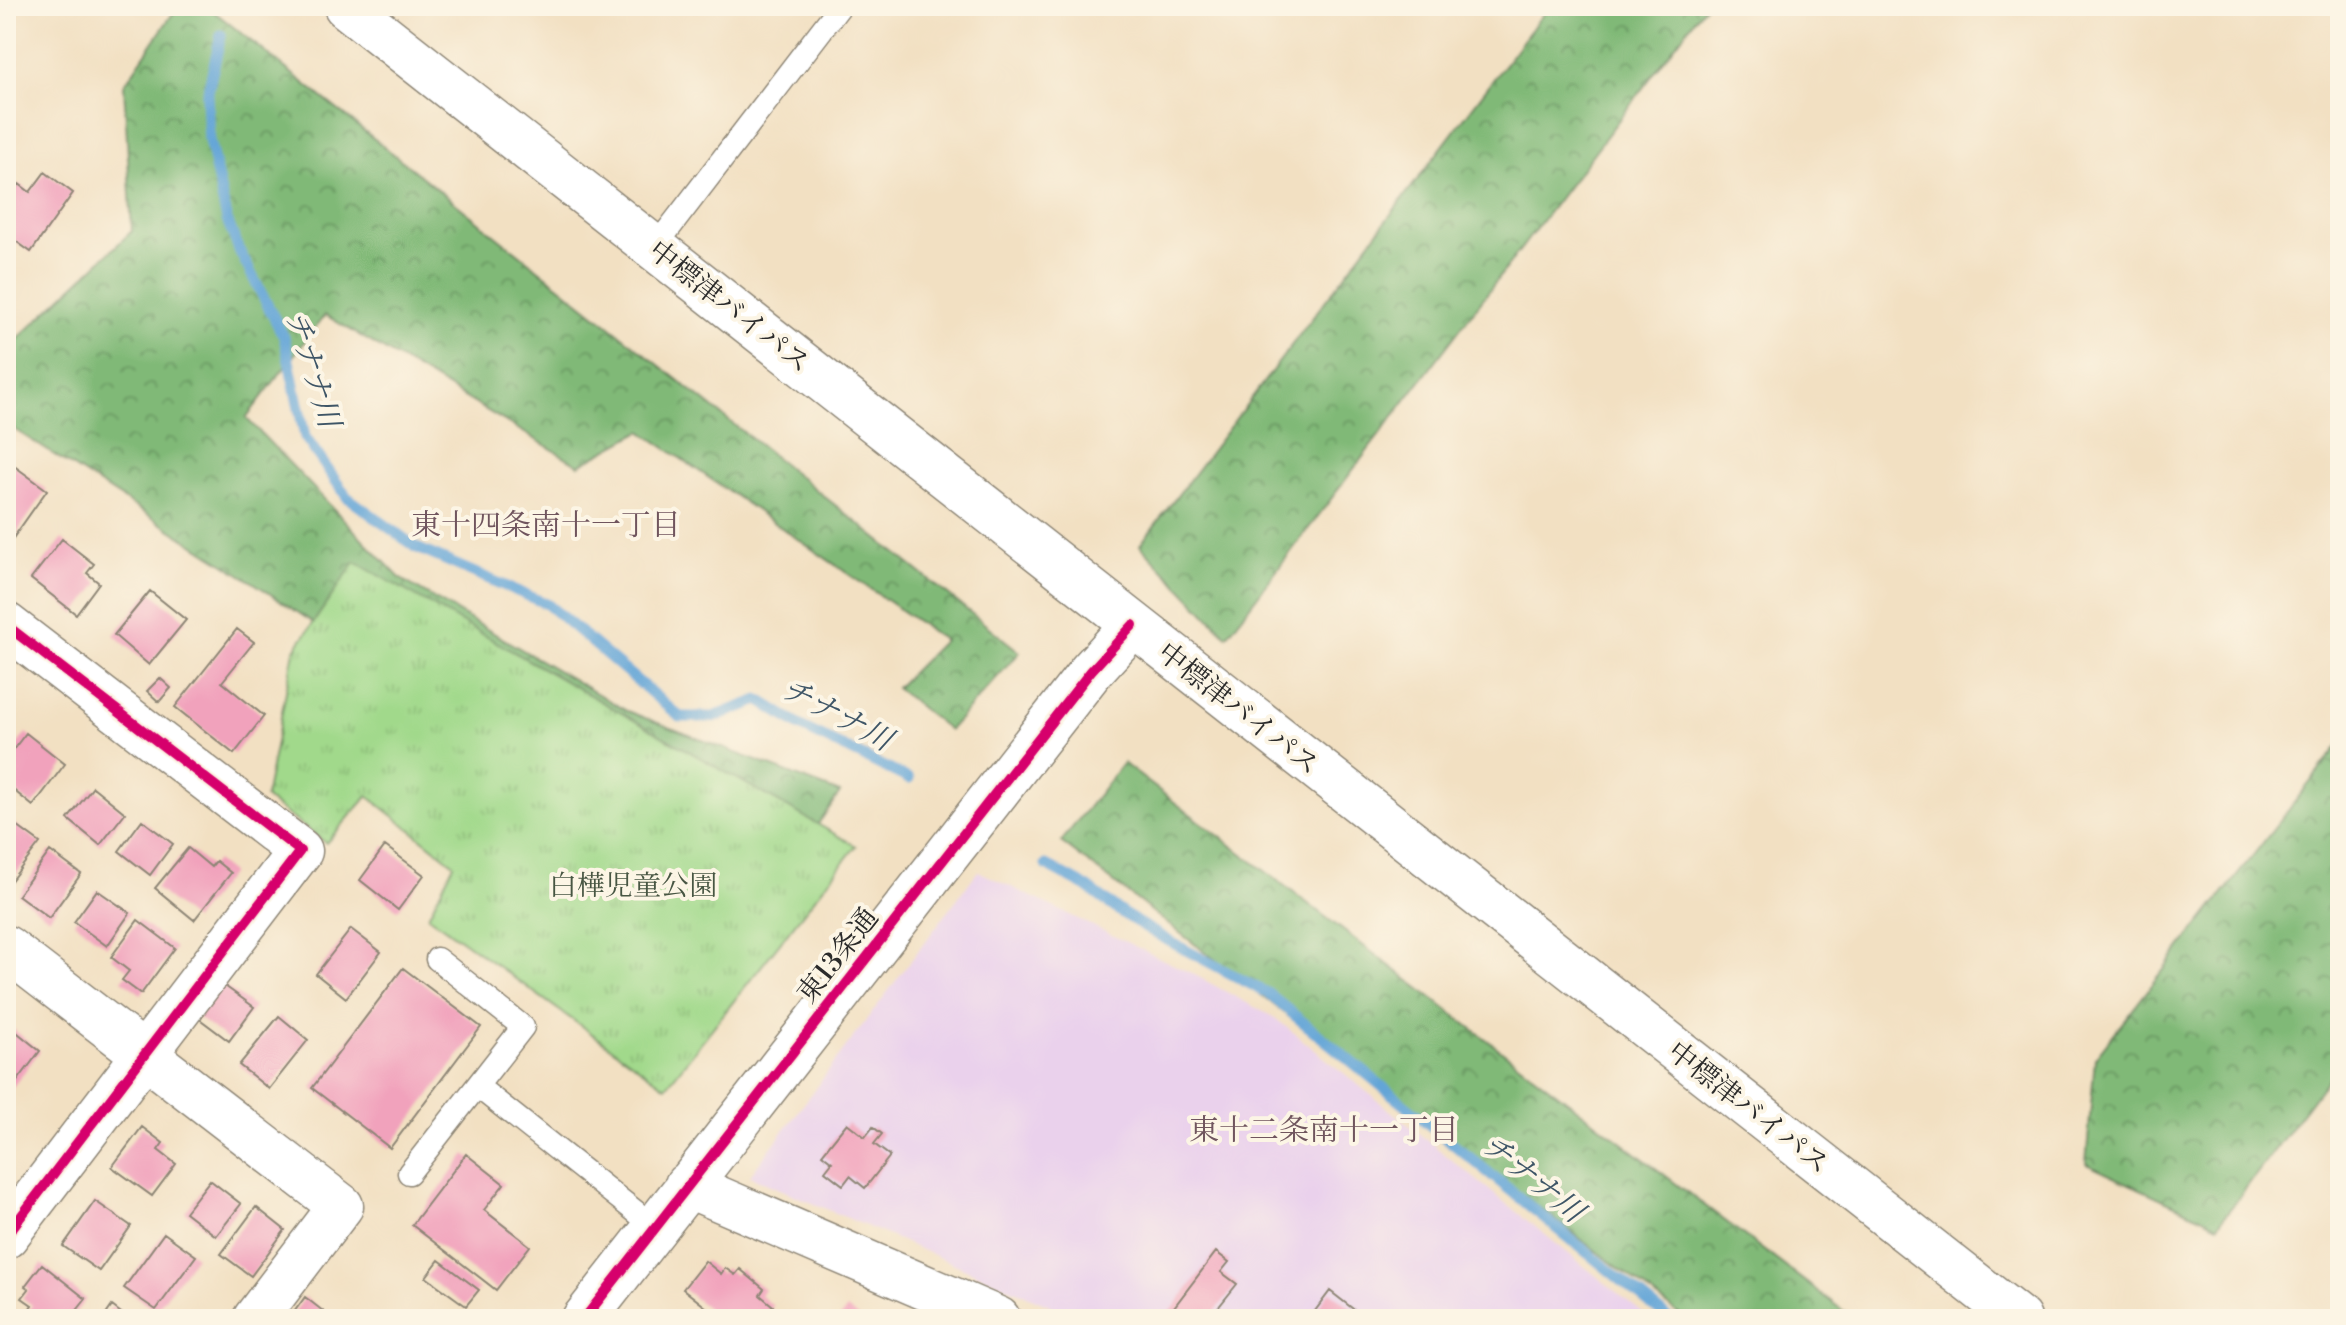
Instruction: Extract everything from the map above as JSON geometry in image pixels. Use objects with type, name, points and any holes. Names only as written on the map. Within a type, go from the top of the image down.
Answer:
[{"type":"main road","name":"中標津バイパス","points":[[346,6],[2019,1319]]},
{"type":"main road","points":[[6,625],[300,851],[6,1236]]},
{"type":"main road","name":"東13条通","points":[[584,1319],[1091,671],[1133,625]]},
{"type":"main road","points":[[6,948],[341,1206],[255,1319]]},
{"type":"main road","points":[[687,1185],[998,1319]]},
{"type":"lane","points":[[655,247],[840,6]]},
{"type":"lane","points":[[409,1173],[523,1027],[437,959]]},
{"type":"lane","points":[[477,1086],[655,1227]]},
{"type":"shaded area","points":[[978,871],[1193,974],[1275,1018],[1650,1319],[1082,1319],[750,1176]]},
{"type":"green space","points":[[178,6],[207,6],[1020,652],[949,730],[896,688],[944,640],[641,431],[579,465],[325,315],[246,418],[401,579],[627,711],[840,793],[768,894],[471,728],[254,583],[6,424],[6,350],[132,231],[124,85]]},
{"type":"green space","points":[[1549,6],[1705,6],[1227,636],[1140,545]]},
{"type":"green space","name":"白樺児童公園","points":[[355,562],[856,846],[666,1087],[428,916],[454,864],[368,796],[326,843],[265,798],[294,651]]},
{"type":"green space","points":[[2340,744],[2340,1063],[2218,1225],[2086,1164],[2095,1058]]},
{"type":"green space","points":[[1123,763],[1854,1319],[1685,1319],[1061,842]]},
{"type":"building","points":[[45,172],[73,193],[31,252],[6,234],[6,202],[19,184],[30,192]]},
{"type":"building","points":[[6,460],[47,490],[6,548]]},
{"type":"building","points":[[62,539],[94,564],[87,573],[99,583],[76,614],[31,579]]},
{"type":"building","points":[[150,591],[186,620],[149,665],[114,635]]},
{"type":"building","points":[[237,629],[254,642],[222,682],[264,716],[234,754],[175,707]]},
{"type":"building","points":[[160,678],[171,688],[159,702],[147,691]]},
{"type":"building","points":[[26,733],[65,764],[33,806],[6,784],[6,759]]},
{"type":"building","points":[[93,787],[125,813],[100,845],[68,819]]},
{"type":"building","points":[[6,818],[40,843],[6,887]]},
{"type":"building","points":[[142,820],[173,844],[150,875],[119,851]]},
{"type":"building","points":[[385,846],[424,875],[398,910],[360,880]]},
{"type":"building","points":[[188,848],[211,867],[216,861],[231,873],[194,920],[155,888]]},
{"type":"building","points":[[50,851],[81,874],[49,918],[18,895]]},
{"type":"building","points":[[97,890],[130,913],[107,946],[74,922]]},
{"type":"building","points":[[138,920],[175,948],[141,994],[122,980],[129,971],[111,957]]},
{"type":"building","points":[[351,929],[381,952],[346,998],[316,974]]},
{"type":"building","points":[[403,968],[481,1027],[390,1148],[312,1088]]},
{"type":"building","points":[[222,984],[254,1007],[229,1041],[197,1017]]},
{"type":"building","points":[[279,1016],[308,1040],[269,1089],[239,1065]]},
{"type":"building","points":[[8,1025],[40,1051],[6,1096],[6,1028]]},
{"type":"building","points":[[847,1123],[865,1137],[873,1127],[882,1134],[874,1144],[890,1156],[865,1188],[850,1176],[843,1185],[825,1171],[832,1162],[822,1154]]},
{"type":"building","points":[[142,1127],[163,1143],[158,1150],[176,1164],[152,1196],[112,1167]]},
{"type":"building","points":[[466,1154],[504,1184],[484,1210],[530,1246],[496,1290],[412,1225]]},
{"type":"building","points":[[210,1180],[241,1204],[216,1236],[185,1212]]},
{"type":"building","points":[[95,1201],[131,1226],[99,1271],[63,1246]]},
{"type":"building","points":[[256,1207],[285,1230],[251,1276],[221,1254]]},
{"type":"building","points":[[164,1233],[196,1256],[156,1310],[124,1288]]},
{"type":"building","points":[[1216,1252],[1229,1262],[1221,1272],[1237,1284],[1209,1319],[1165,1319]]},
{"type":"building","points":[[439,1260],[479,1290],[466,1306],[426,1277]]},
{"type":"building","points":[[705,1261],[721,1274],[725,1268],[735,1275],[740,1269],[764,1289],[760,1295],[773,1306],[769,1311],[779,1319],[721,1319],[683,1289]]},
{"type":"building","points":[[42,1264],[86,1299],[70,1319],[22,1319],[32,1305],[22,1298],[29,1289],[25,1286]]},
{"type":"building","points":[[1330,1291],[1366,1319],[1309,1319]]},
{"type":"building","points":[[305,1297],[328,1315],[324,1319],[289,1319]]},
{"type":"building","points":[[112,1306],[129,1319],[103,1319]]},
{"type":"building","points":[[847,1309],[860,1319],[839,1319]]},
{"type":"waterway","name":"チナナ川","points":[[221,35],[207,95],[209,140],[227,220],[284,337],[305,437],[347,497],[417,548],[547,604],[680,717],[714,717],[759,700],[802,727],[909,779]]},
{"type":"waterway","name":"チナナ川","points":[[1046,865],[1087,887],[1167,940],[1267,993],[1669,1319]]},
{"type":"cycle path","points":[[6,625],[300,851],[6,1236]]},
{"type":"cycle path","points":[[584,1319],[1091,671],[1133,625]]},
{"type":"district","name":"東十四条南十一丁目","points":[[546,525]]},
{"type":"district","name":"東十二条南十一丁目","points":[[1324,1130]]}]
